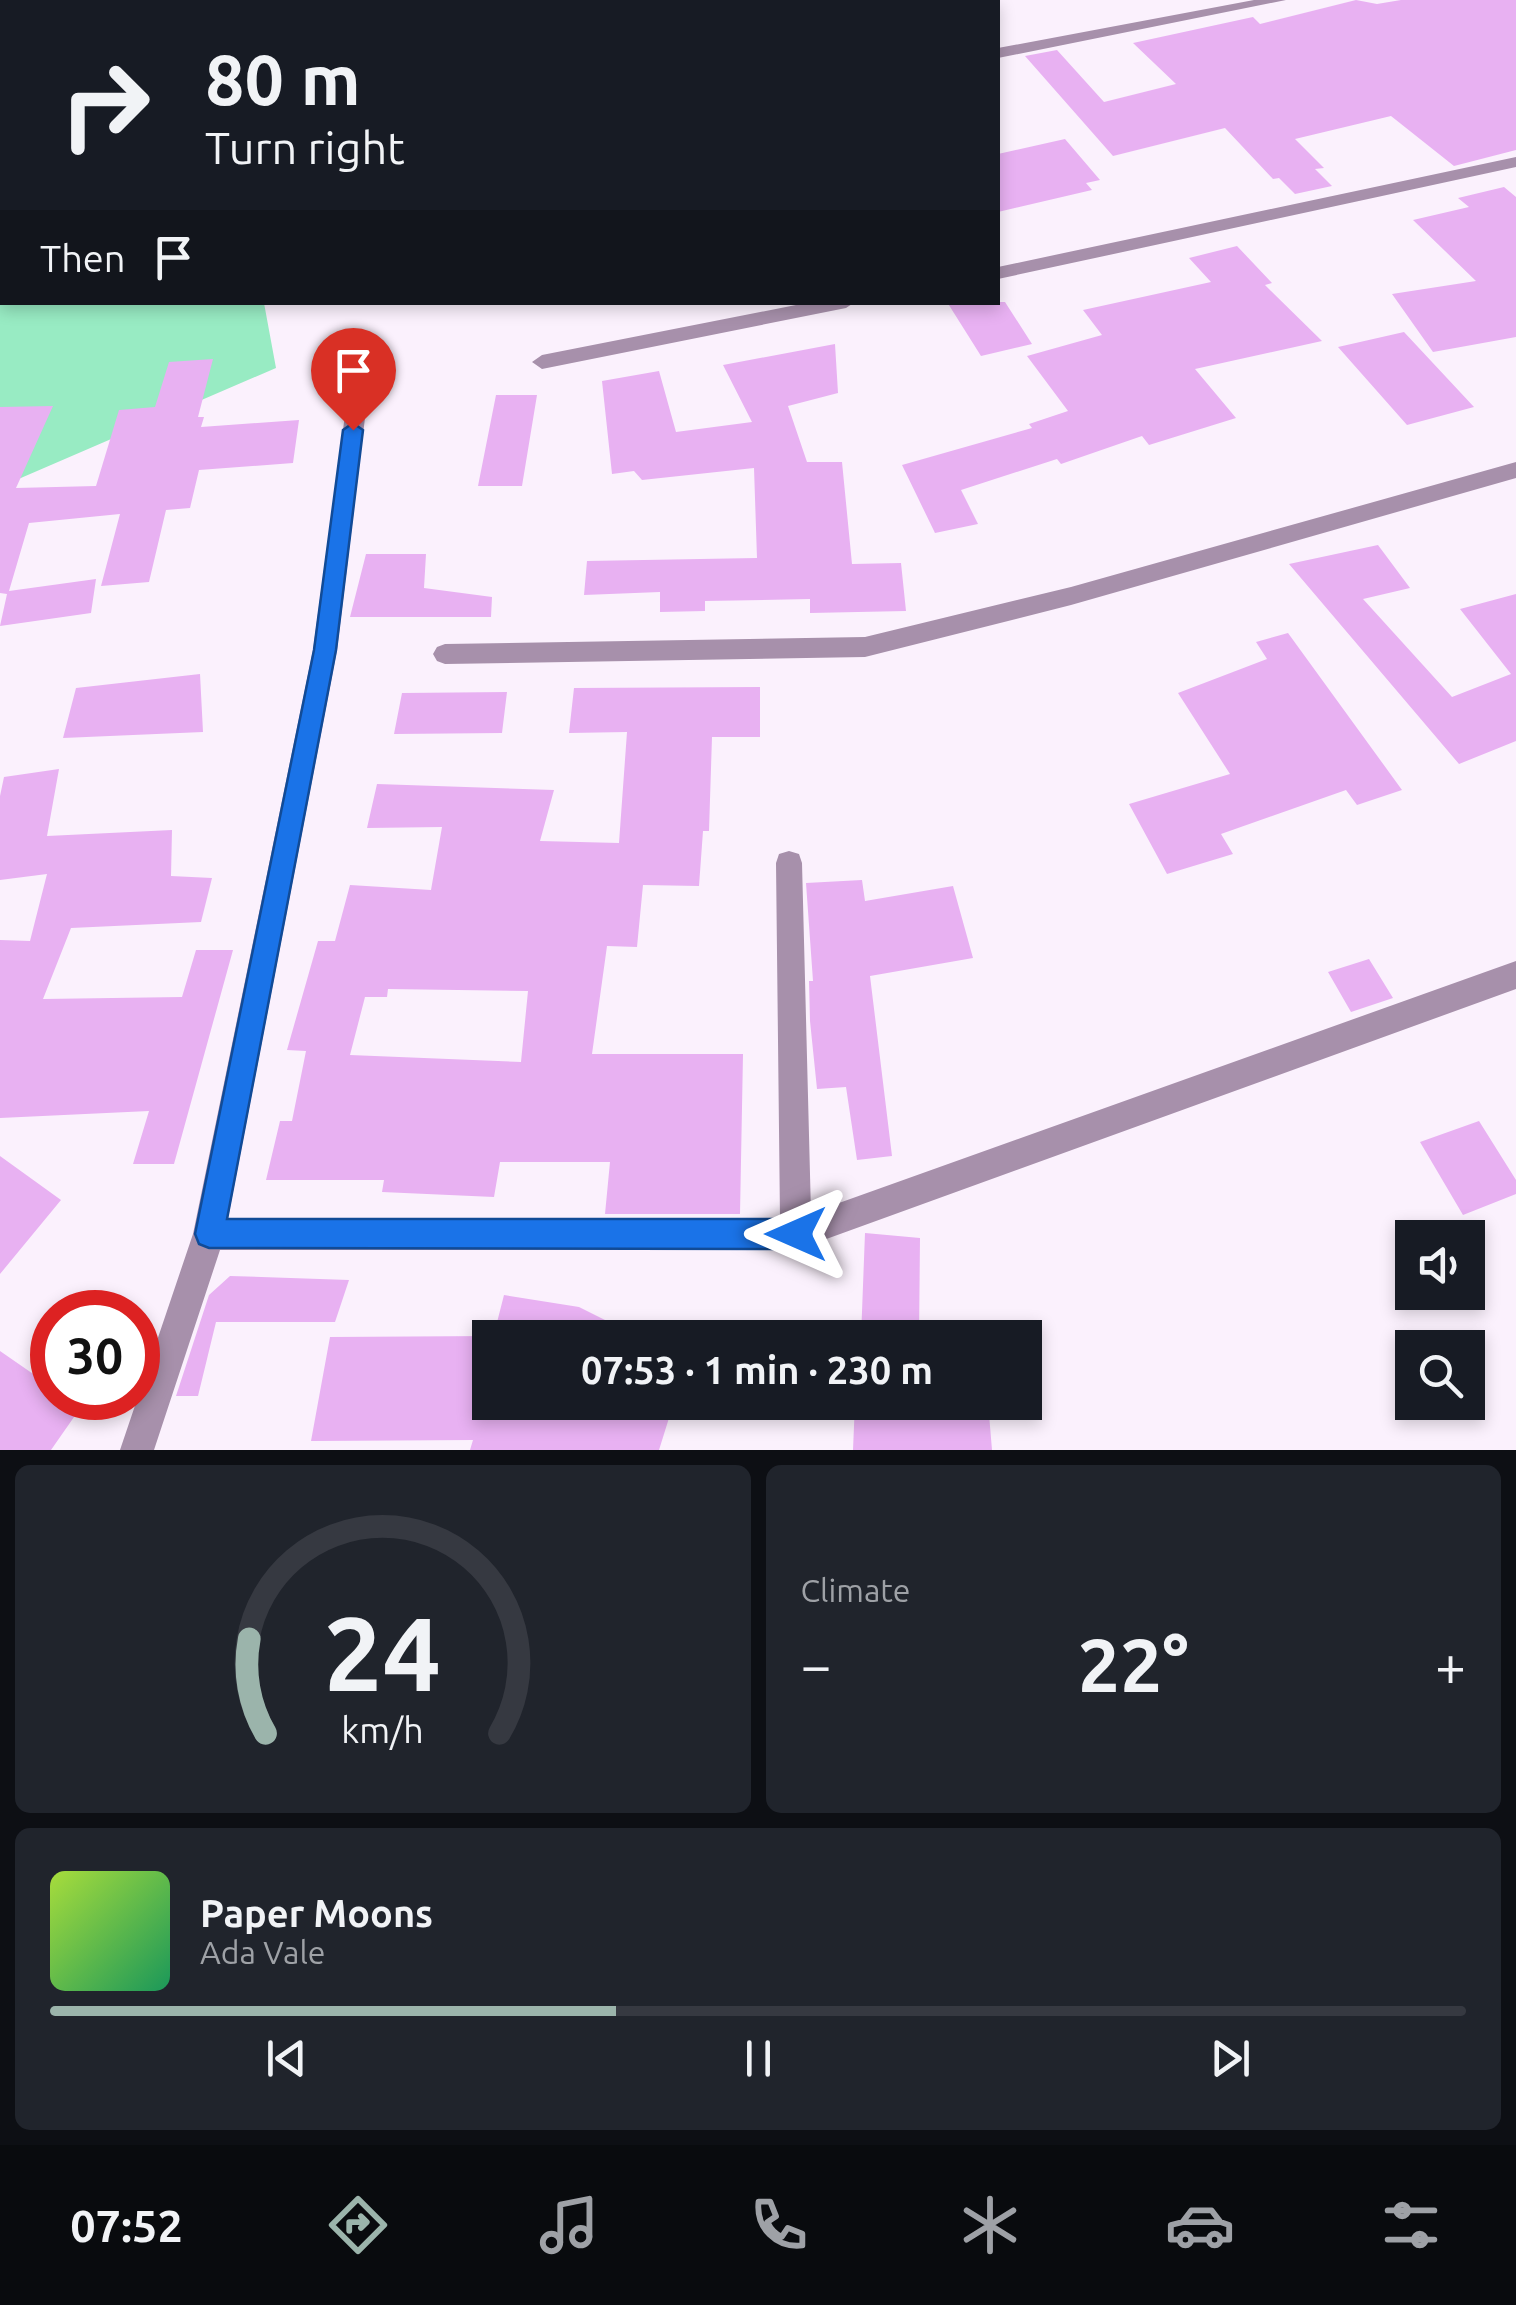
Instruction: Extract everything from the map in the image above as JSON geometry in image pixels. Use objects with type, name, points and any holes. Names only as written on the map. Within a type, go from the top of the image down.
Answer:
[{"type":"street","points":[[1000,53],[1278,0]]},
{"type":"street","points":[[1000,273],[1516,162]]},
{"type":"street","points":[[542,362],[831,305]]},
{"type":"street","points":[[137,1450],[209,1234],[325,650],[358,393]]},
{"type":"street","points":[[445,654],[865,647],[1071,596],[1516,470]]},
{"type":"street","points":[[789,864],[796,1234]]},
{"type":"street","points":[[209,1234],[796,1234],[1516,975]]},
{"type":"green space","points":[[0,305],[264,305],[276,368],[0,487]]},
{"type":"building","points":[[1356,0],[1377,4],[1401,0],[1516,0],[1516,150],[1454,166],[1391,116],[1295,139],[1324,168],[1315,169],[1332,186],[1295,194],[1279,178],[1273,179],[1225,128],[1113,156],[1025,56],[1057,50],[1104,102],[1176,84],[1133,43],[1253,17],[1260,24]]},
{"type":"building","points":[[1065,139],[1100,180],[1086,183],[1092,190],[1000,212],[1000,154]]},
{"type":"building","points":[[1504,187],[1516,197],[1516,337],[1433,352],[1392,294],[1476,281],[1413,220],[1469,207],[1458,198]]},
{"type":"building","points":[[1237,246],[1272,283],[1265,285],[1322,341],[1195,369],[1236,418],[1149,445],[1142,436],[1061,464],[1057,459],[961,490],[978,524],[935,533],[902,465],[1032,428],[1029,424],[1068,411],[1027,356],[1102,335],[1083,310],[1211,282],[1189,258]]},
{"type":"building","points":[[1005,302],[1032,344],[981,356],[949,305]]},
{"type":"building","points":[[1404,332],[1474,407],[1407,425],[1338,347]]},
{"type":"building","points":[[835,344],[838,393],[788,406],[807,462],[842,462],[852,564],[901,563],[906,611],[810,613],[810,599],[705,601],[705,611],[660,612],[660,592],[584,595],[587,561],[757,558],[754,468],[642,480],[634,471],[612,474],[602,381],[659,371],[676,432],[752,422],[723,365]]},
{"type":"building","points":[[213,359],[198,417],[204,417],[201,427],[299,420],[293,463],[199,470],[190,508],[166,510],[149,582],[101,586],[120,514],[29,523],[9,591],[96,579],[91,613],[0,626],[7,594],[0,593],[0,407],[53,406],[16,488],[96,486],[119,410],[155,407],[169,362]]},
{"type":"building","points":[[496,395],[537,395],[522,486],[478,486]]},
{"type":"building","points":[[1378,545],[1410,588],[1363,599],[1452,697],[1511,674],[1460,609],[1516,594],[1516,741],[1459,764],[1289,564]]},
{"type":"building","points":[[366,554],[426,554],[424,588],[492,597],[491,617],[350,617]]},
{"type":"building","points":[[1288,633],[1402,790],[1357,805],[1346,790],[1221,834],[1233,854],[1167,874],[1129,804],[1230,774],[1178,693],[1267,659],[1256,642]]},
{"type":"building","points":[[200,674],[203,732],[63,738],[76,688]]},
{"type":"building","points":[[760,687],[760,737],[712,737],[709,831],[703,831],[699,886],[643,885],[637,947],[607,946],[592,1054],[743,1054],[740,1214],[605,1214],[610,1162],[500,1162],[494,1197],[382,1192],[384,1180],[266,1180],[280,1121],[292,1121],[306,1051],[287,1050],[318,941],[335,941],[350,885],[431,890],[442,827],[367,828],[377,784],[554,790],[540,841],[619,843],[627,732],[569,733],[574,688]],"holes":[[[388,989],[528,991],[521,1062],[350,1055],[365,997],[387,997]]]},
{"type":"building","points":[[507,692],[502,733],[394,734],[402,693]]},
{"type":"building","points":[[59,769],[47,836],[172,830],[171,876],[212,878],[201,922],[71,928],[43,999],[182,997],[196,950],[233,950],[174,1164],[133,1164],[149,1111],[0,1118],[0,940],[30,941],[47,874],[0,880],[0,796],[4,777]]},
{"type":"building","points":[[862,880],[865,901],[953,886],[973,958],[870,976],[892,1156],[857,1160],[846,1087],[817,1089],[810,1021],[809,981],[813,981],[806,883]]},
{"type":"building","points":[[1369,959],[1393,998],[1351,1012],[1328,972]]},
{"type":"building","points":[[1479,1121],[1516,1180],[1516,1194],[1463,1215],[1420,1142]]},
{"type":"building","points":[[0,1156],[61,1200],[0,1274]]},
{"type":"building","points":[[865,1233],[920,1238],[919,1320],[862,1320]]},
{"type":"building","points":[[230,1276],[349,1280],[335,1322],[216,1322],[198,1396],[176,1396],[209,1295]]},
{"type":"building","points":[[504,1295],[579,1307],[605,1320],[498,1320]]},
{"type":"building","points":[[472,1336],[472,1420],[668,1420],[659,1450],[470,1450],[473,1440],[311,1441],[330,1337]]},
{"type":"building","points":[[0,1351],[30,1372],[30,1420],[72,1420],[51,1450],[0,1450]]},
{"type":"building","points":[[854,1420],[990,1420],[992,1450],[853,1450]]},
{"type":"route","points":[[353,430],[325,650],[209,1234],[796,1234]]}]
